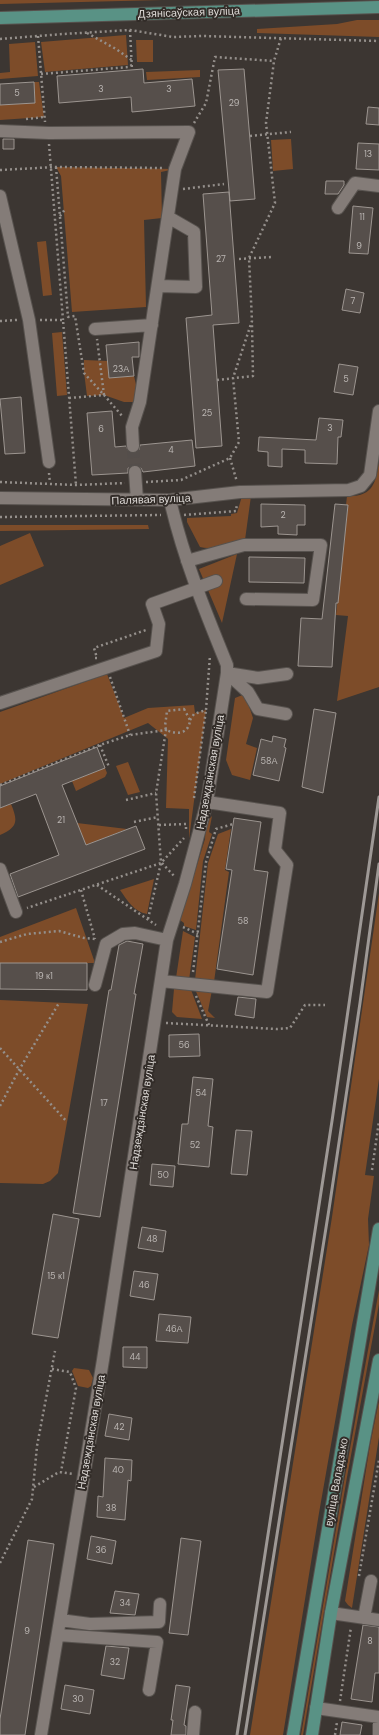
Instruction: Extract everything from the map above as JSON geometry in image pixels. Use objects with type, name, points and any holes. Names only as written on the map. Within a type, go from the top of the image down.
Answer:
[{"type":"main road","name":"Дзянісаўская вуліца","points":[[0,18],[379,7]]},
{"type":"main road","name":"вуліца Валадзько","points":[[293,1735],[379,1230]]},
{"type":"main road","name":"вуліца Валадзько","points":[[312,1735],[331,1613],[379,1360]]},
{"type":"street","points":[[0,131],[49,133],[189,132],[175,168],[140,402],[132,427],[133,446]]},
{"type":"street","points":[[338,208],[355,184],[379,186]]},
{"type":"street","points":[[0,196],[29,320],[49,462]]},
{"type":"street","points":[[158,286],[196,287],[194,232],[168,217]]},
{"type":"street","points":[[96,329],[152,325]]},
{"type":"street","name":"Палявая вуліца","points":[[0,498],[170,500],[240,492],[349,490],[361,486],[370,474],[379,411]]},
{"type":"street","points":[[136,478],[137,500]]},
{"type":"street","name":"Надзеждзінская вуліца","points":[[41,1735],[104,1353],[168,940],[207,802],[227,673],[227,665],[196,588],[187,561],[173,516],[170,500]]},
{"type":"street","points":[[187,561],[244,545],[321,545],[313,600],[246,600]]},
{"type":"street","points":[[0,703],[156,651],[159,624],[152,604],[216,581]]},
{"type":"street","points":[[227,673],[258,678],[287,674]]},
{"type":"street","points":[[227,673],[248,692],[258,710],[286,714]]},
{"type":"street","points":[[161,981],[267,992],[287,865],[275,850],[280,812],[207,802]]},
{"type":"street","points":[[0,869],[16,912]]},
{"type":"street","points":[[95,985],[101,941],[123,934],[134,933],[168,940]]},
{"type":"street","points":[[364,1618],[371,1581]]},
{"type":"street","points":[[60,1620],[90,1624],[159,1622],[160,1604]]},
{"type":"street","points":[[331,1613],[379,1620]]},
{"type":"street","points":[[58,1635],[157,1642],[149,1690]]},
{"type":"street","points":[[316,1708],[379,1717],[379,1735]]},
{"type":"street","points":[[193,1735],[195,1712]]},
{"type":"path","points":[[130,30],[133,63],[132,70]]},
{"type":"path","points":[[0,39],[130,30],[173,36],[379,41]]},
{"type":"path","points":[[86,32],[116,49],[133,63]]},
{"type":"path","points":[[38,36],[44,118],[49,133],[76,485]]},
{"type":"path","points":[[217,380],[253,376],[249,258],[275,203],[266,123],[274,61],[281,38]]},
{"type":"path","points":[[189,132],[206,103],[215,57],[274,61]]},
{"type":"path","points":[[40,74],[129,66],[133,63]]},
{"type":"path","points":[[250,136],[291,132]]},
{"type":"path","points":[[56,167],[68,317],[75,316],[84,373],[132,427]]},
{"type":"path","points":[[0,170],[56,167],[175,168]]},
{"type":"path","points":[[172,189],[224,184]]},
{"type":"path","points":[[60,216],[66,208]]},
{"type":"path","points":[[239,259],[271,257]]},
{"type":"path","points":[[0,321],[63,320]]},
{"type":"path","points":[[0,482],[76,485],[136,478],[182,480],[230,458],[239,442],[233,378],[252,323]]},
{"type":"path","points":[[96,329],[104,395]]},
{"type":"path","points":[[69,398],[104,395]]},
{"type":"path","points":[[0,517],[154,514],[173,516],[236,511],[240,492],[230,458]]},
{"type":"path","points":[[90,660],[97,658],[94,648],[150,629],[159,624]]},
{"type":"path","points":[[0,785],[100,745],[130,735],[166,730],[174,734],[185,732],[194,714],[206,710],[210,651]]},
{"type":"path","points":[[108,671],[130,735]]},
{"type":"path","points":[[148,919],[161,863],[156,793],[166,730],[166,711],[184,709],[190,720]]},
{"type":"path","points":[[100,745],[110,767]]},
{"type":"path","points":[[126,800],[156,793]]},
{"type":"path","points":[[134,822],[158,817]]},
{"type":"path","points":[[16,912],[161,863],[186,836],[186,824],[159,825]]},
{"type":"path","points":[[209,1025],[191,983],[206,862],[216,829],[233,824]]},
{"type":"path","points":[[161,863],[174,876]]},
{"type":"path","points":[[97,884],[160,927]]},
{"type":"path","points":[[81,890],[101,941]]},
{"type":"path","points":[[0,942],[27,934],[59,931],[101,941]]},
{"type":"path","points":[[0,1106],[19,1070],[59,1003]]},
{"type":"path","points":[[156,1023],[277,1029],[290,1028],[305,1005],[324,1004]]},
{"type":"path","points":[[0,1048],[67,1122]]},
{"type":"path","points":[[372,1170],[379,1121]]},
{"type":"path","points":[[0,1563],[32,1499],[37,1446],[55,1351]]},
{"type":"path","points":[[52,1369],[70,1372],[76,1388],[61,1472]]},
{"type":"path","points":[[33,1487],[61,1472],[84,1475]]},
{"type":"shaded area","points":[[0,0],[163,0],[0,4]]},
{"type":"shaded area","points":[[357,20],[379,20],[379,37],[257,33],[257,29],[337,24]]},
{"type":"shaded area","points":[[126,35],[128,65],[45,72],[41,42]]},
{"type":"shaded area","points":[[136,40],[153,40],[153,62],[137,62]]},
{"type":"shaded area","points":[[35,42],[38,76],[0,79],[0,73],[10,72],[9,44]]},
{"type":"shaded area","points":[[200,70],[200,77],[147,80],[146,72]]},
{"type":"shaded area","points":[[34,82],[39,82],[44,117],[0,120],[0,105],[35,102]]},
{"type":"shaded area","points":[[291,139],[293,169],[273,171],[271,140]]},
{"type":"shaded area","points":[[56,167],[175,169],[161,172],[162,218],[144,220],[146,307],[72,312],[61,176]]},
{"type":"shaded area","points":[[46,241],[52,295],[43,296],[37,242]]},
{"type":"shaded area","points":[[62,332],[67,395],[57,396],[52,333]]},
{"type":"shaded area","points":[[84,360],[108,361],[109,378],[134,376],[140,402],[124,402],[104,395],[87,396]]},
{"type":"shaded area","points":[[379,461],[379,687],[337,701],[348,616],[336,615],[348,505],[346,505],[347,496],[363,494],[372,487]]},
{"type":"shaded area","points":[[242,496],[251,496],[245,540],[211,548],[200,547],[187,522],[187,518],[231,516],[231,514],[237,513]]},
{"type":"shaded area","points":[[0,525],[148,525],[149,529],[0,531]]},
{"type":"shaded area","points":[[30,533],[44,566],[0,585],[0,546]]},
{"type":"shaded area","points":[[237,554],[222,623],[199,569]]},
{"type":"shaded area","points":[[107,674],[124,718],[148,708],[194,705],[195,713],[206,710],[189,839],[189,809],[166,808],[168,739],[148,723],[0,784],[0,712]]},
{"type":"shaded area","points":[[245,694],[253,718],[246,744],[257,748],[250,780],[232,775],[226,760],[235,698]]},
{"type":"shaded area","points":[[128,762],[140,792],[128,795],[116,766]]},
{"type":"shaded area","points":[[105,768],[107,773],[105,777],[76,791],[72,781]]},
{"type":"shaded area","points":[[11,804],[15,815],[15,823],[10,829],[0,835],[0,808]]},
{"type":"shaded area","points":[[212,816],[209,832],[212,834],[203,861],[196,930],[184,926],[184,923],[180,920],[205,839],[206,822]]},
{"type":"shaded area","points":[[77,823],[127,829],[86,845]]},
{"type":"shaded area","points":[[231,829],[225,870],[229,872],[214,982],[195,980],[208,863],[218,834]]},
{"type":"shaded area","points":[[154,879],[147,914],[142,913],[131,905],[120,890]]},
{"type":"shaded area","points":[[379,893],[379,1079],[365,1175],[374,1176],[368,1219],[369,1245],[352,1325],[319,1513],[283,1735],[250,1735],[332,1217]]},
{"type":"shaded area","points":[[76,908],[95,963],[0,963],[0,937]]},
{"type":"shaded area","points":[[183,931],[195,937],[189,980],[176,978]]},
{"type":"shaded area","points":[[190,987],[202,1019],[177,1017],[172,1012],[174,989]]},
{"type":"shaded area","points":[[194,987],[212,990],[208,1011],[215,1018],[207,1017]]},
{"type":"shaded area","points":[[0,1000],[88,1004],[58,1173],[50,1181],[43,1184],[0,1183]]},
{"type":"shaded area","points":[[379,1290],[379,1304],[347,1477],[303,1735],[301,1735],[345,1476]]},
{"type":"shaded area","points":[[74,1368],[89,1370],[93,1378],[91,1386],[88,1388],[78,1386],[72,1371]]},
{"type":"shaded area","points":[[379,1401],[379,1437],[352,1608],[345,1601],[370,1445]]},
{"type":"building","points":[[143,69],[144,83],[192,79],[195,106],[132,112],[131,97],[59,103],[57,76]]},
{"type":"building","points":[[244,69],[255,199],[230,201],[218,70]]},
{"type":"building","points":[[34,82],[35,103],[0,105],[0,84]]},
{"type":"building","points":[[368,107],[379,108],[379,125],[366,124]]},
{"type":"building","points":[[3,139],[14,139],[14,149],[3,149]]},
{"type":"building","points":[[358,143],[379,144],[379,170],[356,169]]},
{"type":"building","points":[[326,181],[344,181],[344,185],[338,194],[325,194]]},
{"type":"building","points":[[229,192],[239,323],[213,325],[222,446],[196,448],[186,318],[212,315],[203,194]]},
{"type":"building","points":[[353,206],[373,208],[368,254],[349,253]]},
{"type":"building","points":[[346,289],[364,293],[360,313],[342,310]]},
{"type":"building","points":[[139,342],[139,357],[132,357],[134,376],[109,378],[106,345]]},
{"type":"building","points":[[339,364],[358,367],[353,395],[334,392]]},
{"type":"building","points":[[21,397],[25,453],[5,454],[0,399]]},
{"type":"building","points":[[112,411],[115,447],[126,446],[129,452],[134,453],[139,450],[140,445],[192,440],[195,466],[143,472],[141,468],[134,465],[128,468],[128,473],[92,475],[87,413]]},
{"type":"building","points":[[319,418],[343,420],[341,437],[338,437],[337,464],[305,463],[305,450],[282,449],[282,467],[268,466],[268,452],[258,451],[259,437],[316,440]]},
{"type":"building","points":[[261,504],[305,505],[305,525],[297,525],[297,535],[278,534],[278,526],[261,527]]},
{"type":"building","points":[[335,504],[348,505],[338,603],[336,603],[332,667],[298,666],[301,618],[322,619]]},
{"type":"building","points":[[249,557],[305,558],[304,583],[249,582]]},
{"type":"building","points":[[314,709],[336,713],[323,793],[302,787]]},
{"type":"building","points":[[273,736],[286,739],[284,747],[286,748],[279,781],[253,775],[261,739],[272,742]]},
{"type":"building","points":[[97,747],[105,768],[62,785],[86,845],[136,826],[145,849],[18,897],[10,874],[59,855],[36,794],[0,808],[0,786]]},
{"type":"building","points":[[234,818],[261,822],[254,870],[268,872],[253,975],[217,969],[232,870],[226,869]]},
{"type":"building","points":[[127,941],[143,944],[100,1217],[73,1213],[109,990],[111,990],[119,945]]},
{"type":"building","points":[[0,963],[87,963],[87,990],[0,989]]},
{"type":"building","points":[[238,997],[256,999],[254,1018],[235,1015]]},
{"type":"building","points":[[199,1034],[200,1056],[169,1057],[169,1035]]},
{"type":"building","points":[[193,1077],[213,1079],[208,1126],[213,1127],[209,1167],[178,1164],[182,1124],[188,1124]]},
{"type":"building","points":[[236,1130],[252,1131],[247,1175],[231,1174]]},
{"type":"building","points":[[152,1164],[175,1166],[173,1187],[150,1185]]},
{"type":"building","points":[[53,1214],[79,1219],[58,1338],[32,1334]]},
{"type":"building","points":[[142,1227],[166,1231],[163,1252],[138,1248]]},
{"type":"building","points":[[134,1271],[158,1274],[154,1300],[130,1296]]},
{"type":"building","points":[[159,1314],[191,1317],[188,1343],[156,1341]]},
{"type":"building","points":[[123,1347],[147,1347],[147,1368],[123,1367]]},
{"type":"building","points":[[109,1414],[132,1418],[129,1440],[105,1436]]},
{"type":"building","points":[[105,1458],[132,1460],[131,1481],[128,1480],[125,1520],[97,1517],[98,1496],[103,1497]]},
{"type":"building","points":[[91,1536],[116,1541],[112,1564],[87,1559]]},
{"type":"building","points":[[181,1538],[201,1541],[188,1635],[169,1633]]},
{"type":"building","points":[[28,1540],[54,1544],[25,1735],[0,1735],[0,1719]]},
{"type":"building","points":[[115,1591],[139,1594],[135,1615],[110,1613]]},
{"type":"building","points":[[363,1625],[379,1627],[379,1673],[375,1673],[372,1702],[351,1699]]},
{"type":"building","points":[[106,1646],[129,1648],[124,1679],[101,1675]]},
{"type":"building","points":[[65,1685],[94,1690],[90,1714],[61,1709]]},
{"type":"building","points":[[176,1685],[190,1687],[184,1725],[186,1726],[186,1735],[171,1735],[173,1720],[171,1720]]},
{"type":"building","points":[[342,1722],[362,1725],[360,1735],[340,1735]]},
{"type":"tunnel","points":[[133,446],[135,472]]},
{"type":"railway","points":[[237,1735],[332,1121],[379,797]]},
{"type":"railway","points":[[245,1735],[329,1209],[379,864]]}]
